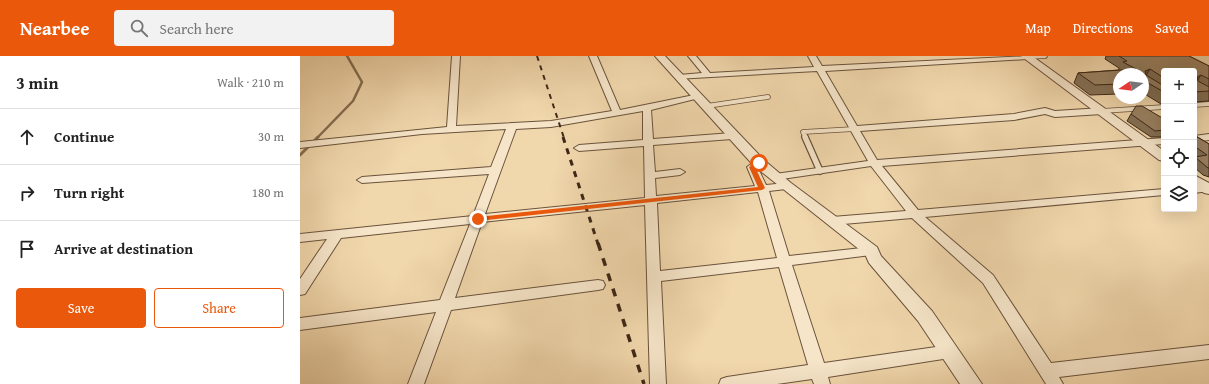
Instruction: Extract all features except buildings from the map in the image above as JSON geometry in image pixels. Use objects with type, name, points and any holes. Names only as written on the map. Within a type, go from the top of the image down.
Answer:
[{"type":"street","points":[[451,128],[453,122],[456,56]]},
{"type":"street","points":[[593,56],[616,112]]},
{"type":"street","points":[[660,56],[707,106],[732,136],[759,163],[781,182],[871,251],[875,259],[925,316],[972,384]]},
{"type":"street","points":[[692,56],[707,74]]},
{"type":"street","points":[[812,56],[874,163],[914,212],[988,279],[1051,378],[1209,352]]},
{"type":"street","points":[[679,77],[707,74],[1027,56],[1161,155]]},
{"type":"street","points":[[300,145],[451,128],[551,124],[647,108],[696,96]]},
{"type":"street","points":[[647,108],[658,384]]},
{"type":"street","points":[[854,128],[1014,117],[1045,111],[1054,114],[1102,111]]},
{"type":"street","points":[[416,384],[512,126]]},
{"type":"street","points":[[579,148],[648,144],[732,136]]},
{"type":"street","points":[[1197,139],[1209,138]]},
{"type":"street","points":[[300,238],[762,188],[820,171],[874,163],[1161,141]]},
{"type":"street","points":[[759,163],[752,167],[762,188],[819,377]]},
{"type":"street","points":[[362,180],[496,170]]},
{"type":"street","points":[[649,176],[680,172]]},
{"type":"street","points":[[1197,182],[1205,189]]},
{"type":"street","points":[[832,221],[914,212],[1161,192]]},
{"type":"street","points":[[300,290],[338,233]]},
{"type":"street","points":[[654,278],[871,251]]},
{"type":"street","points":[[300,324],[598,285]]},
{"type":"street","points":[[727,384],[819,377],[950,352]]},
{"type":"lane","points":[[1027,56],[1046,56]]},
{"type":"lane","points":[[707,106],[768,97]]},
{"type":"lane","points":[[1197,102],[1202,105]]},
{"type":"lane","points":[[1197,105],[1209,104]]},
{"type":"lane","points":[[1102,111],[1161,107]]},
{"type":"lane","points":[[820,171],[803,132],[854,128]]},
{"type":"waterway","points":[[317,138],[353,101],[362,82],[347,56]]},
{"type":"waterway","points":[[300,155],[317,138]]},
{"type":"railway","points":[[537,56],[564,138]]},
{"type":"railway","points":[[563,137],[598,244]]},
{"type":"railway","points":[[598,243],[644,384]]},
{"type":"route","points":[[478,219],[762,188],[752,167],[759,163]]}]
